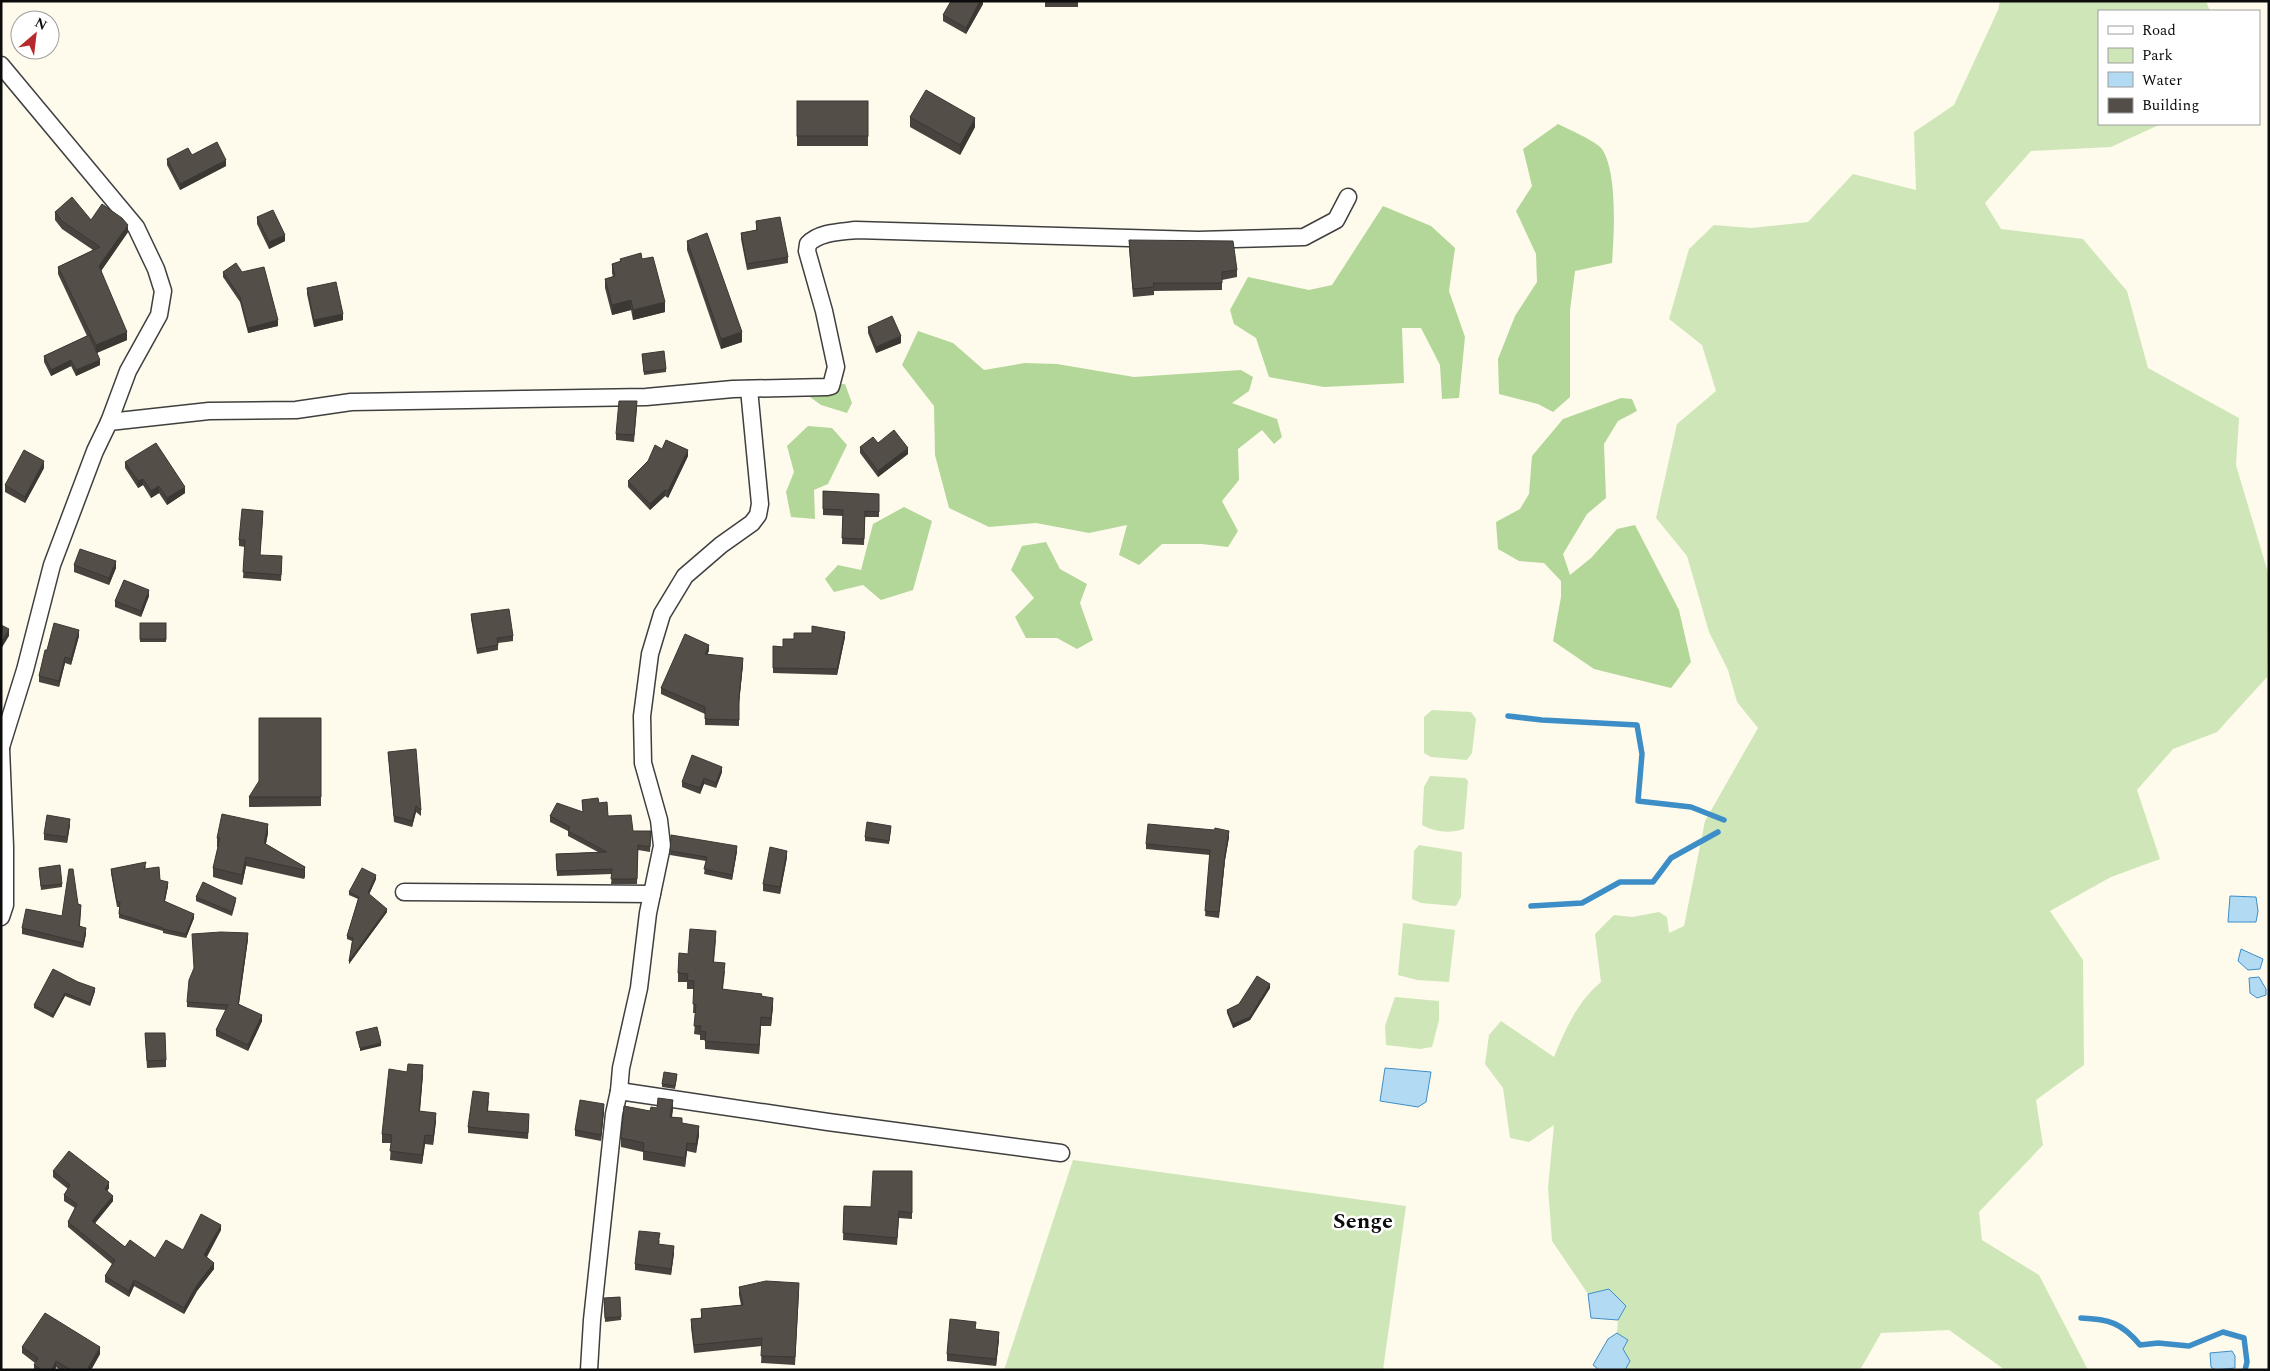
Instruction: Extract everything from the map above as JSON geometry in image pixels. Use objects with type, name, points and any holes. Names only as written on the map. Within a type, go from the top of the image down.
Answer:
[{"type":"street","points":[[1,65],[136,228],[156,269],[162,291],[159,315],[128,371],[109,422],[95,450],[52,566],[25,670],[1,748],[5,847],[5,905],[1,917]]},
{"type":"street","points":[[109,422],[209,410],[296,410],[351,402],[646,397],[749,389],[831,386],[836,367],[824,311],[807,251],[808,244],[812,239],[856,230],[1198,240],[1304,238],[1336,220],[1348,197]]},
{"type":"street","points":[[589,1370],[592,1320],[614,1114],[620,1091],[621,1068],[639,988],[652,894],[662,846],[659,820],[643,763],[642,716],[650,654],[662,614],[686,576],[721,545],[752,523],[758,515],[760,504],[749,389]]},
{"type":"street","points":[[404,892],[652,894]]},
{"type":"street","points":[[620,1091],[828,1122],[1061,1153]]},
{"type":"green space","points":[[2000,1],[2206,1],[2210,10],[2098,10],[2098,125],[2159,125],[2111,147],[2031,151],[1985,203],[2001,229],[2083,239],[2127,291],[2148,368],[2239,418],[2236,465],[2269,576],[2267,677],[2217,732],[2173,749],[2137,790],[2160,859],[2111,877],[2050,911],[2083,960],[2084,1065],[2036,1100],[2043,1145],[1979,1212],[1982,1240],[2039,1275],[2088,1370],[2005,1370],[1949,1330],[1881,1333],[1860,1370],[1625,1370],[1630,1361],[1623,1349],[1628,1340],[1617,1333],[1618,1320],[1626,1306],[1609,1289],[1588,1294],[1552,1241],[1548,1188],[1554,1125],[1529,1142],[1510,1138],[1503,1088],[1485,1064],[1489,1035],[1501,1021],[1554,1057],[1578,1007],[1601,982],[1595,934],[1614,915],[1632,917],[1659,912],[1667,917],[1669,933],[1684,926],[1705,821],[1758,728],[1737,702],[1728,670],[1709,632],[1687,556],[1656,518],[1677,424],[1716,391],[1702,345],[1669,319],[1689,249],[1714,225],[1751,228],[1808,222],[1853,174],[1916,190],[1914,132],[1954,105],[1998,10]]},
{"type":"green space","points":[[1558,124],[1588,139],[1602,149],[1611,173],[1614,221],[1612,263],[1575,271],[1570,310],[1570,397],[1553,412],[1538,404],[1499,394],[1498,359],[1515,316],[1537,282],[1536,254],[1516,211],[1532,186],[1523,149]]},
{"type":"green space","points":[[1383,206],[1431,226],[1455,248],[1449,291],[1465,337],[1459,398],[1442,399],[1440,365],[1421,328],[1402,328],[1404,383],[1324,387],[1269,377],[1256,338],[1234,324],[1230,310],[1248,277],[1309,290],[1332,285]]},
{"type":"green space","points":[[918,331],[953,343],[984,370],[1025,363],[1057,364],[1134,377],[1241,370],[1253,377],[1249,391],[1232,403],[1277,419],[1282,437],[1274,444],[1262,430],[1238,449],[1239,480],[1222,501],[1238,531],[1228,547],[1202,544],[1162,544],[1139,565],[1119,555],[1127,525],[1089,533],[1036,523],[989,527],[949,508],[935,455],[934,406],[902,365]]},
{"type":"green space","points":[[814,383],[845,384],[852,403],[847,413],[821,405],[810,397]]},
{"type":"green space","points":[[1621,398],[1632,399],[1637,411],[1618,421],[1604,444],[1606,498],[1587,514],[1563,554],[1570,575],[1591,558],[1617,529],[1635,525],[1679,610],[1691,662],[1671,688],[1594,669],[1553,641],[1561,597],[1561,581],[1544,563],[1519,561],[1498,549],[1496,522],[1520,509],[1529,494],[1532,456],[1563,419]]},
{"type":"green space","points":[[808,426],[832,428],[847,445],[828,484],[814,490],[815,519],[791,517],[786,492],[794,472],[787,446]]},
{"type":"green space","points":[[904,507],[932,521],[913,590],[881,600],[863,585],[834,592],[825,579],[838,565],[861,570],[873,524]]},
{"type":"green space","points":[[1046,542],[1060,569],[1087,584],[1080,603],[1093,640],[1077,649],[1057,638],[1026,638],[1015,617],[1034,598],[1011,570],[1022,546]]},
{"type":"green space","points":[[1432,710],[1471,712],[1476,719],[1472,753],[1467,760],[1431,757],[1424,753],[1424,717]]},
{"type":"green space","points":[[1430,776],[1465,778],[1468,781],[1464,829],[1442,832],[1422,825],[1424,787]]},
{"type":"green space","points":[[1419,845],[1462,852],[1461,897],[1456,906],[1421,903],[1412,899],[1414,851]]},
{"type":"green space","points":[[1403,923],[1455,930],[1449,982],[1417,980],[1398,975]]},
{"type":"green space","points":[[1395,997],[1439,1001],[1439,1020],[1432,1047],[1420,1049],[1386,1045],[1385,1026]]},
{"type":"green space","points":[[1073,1160],[1406,1206],[1383,1370],[1004,1370]]},
{"type":"water","points":[[2230,896],[2256,897],[2258,911],[2256,922],[2228,922]]},
{"type":"water","points":[[2241,949],[2263,959],[2260,969],[2248,970],[2238,961]]},
{"type":"water","points":[[2259,977],[2266,989],[2266,995],[2257,998],[2250,993],[2249,978]]},
{"type":"water","points":[[1385,1068],[1431,1072],[1426,1102],[1418,1107],[1380,1101]]},
{"type":"water","points":[[1609,1289],[1626,1306],[1618,1320],[1591,1318],[1588,1294]]},
{"type":"water","points":[[1617,1333],[1628,1340],[1623,1349],[1630,1361],[1625,1370],[1599,1370],[1593,1365],[1608,1339]]},
{"type":"water","points":[[2232,1351],[2235,1356],[2235,1368],[2215,1370],[2211,1367],[2210,1353]]},
{"type":"building","points":[[951,1],[980,1],[966,28],[943,15]]},
{"type":"building","points":[[926,90],[975,118],[960,145],[910,117]]},
{"type":"building","points":[[797,101],[868,101],[868,136],[797,136]]},
{"type":"building","points":[[217,142],[226,160],[180,184],[167,159],[188,148],[192,155]]},
{"type":"building","points":[[72,197],[91,220],[102,204],[122,218],[128,225],[99,266],[127,332],[96,345],[58,267],[100,247],[62,221],[55,212]]},
{"type":"building","points":[[273,210],[285,235],[269,242],[257,217]]},
{"type":"building","points":[[780,217],[788,257],[747,264],[741,233],[757,230],[756,221]]},
{"type":"building","points":[[707,233],[742,332],[721,339],[687,241]]},
{"type":"building","points":[[1129,240],[1233,241],[1237,270],[1222,272],[1222,283],[1153,283],[1154,287],[1133,289]]},
{"type":"building","points":[[641,253],[642,259],[653,257],[665,302],[633,310],[631,300],[612,305],[605,279],[615,276],[612,264],[621,261],[620,259]]},
{"type":"building","points":[[236,263],[242,272],[264,267],[278,320],[248,328],[240,297],[223,272]]},
{"type":"building","points":[[336,282],[343,314],[314,320],[307,288]]},
{"type":"building","points":[[892,316],[901,336],[876,347],[868,327]]},
{"type":"building","points":[[89,335],[100,360],[76,370],[71,360],[51,370],[44,356]]},
{"type":"building","points":[[664,351],[666,369],[644,372],[642,354]]},
{"type":"building","points":[[619,401],[637,401],[634,435],[616,434]]},
{"type":"building","points":[[894,430],[908,448],[878,471],[860,447],[873,437],[878,443]]},
{"type":"building","points":[[666,440],[688,450],[668,491],[665,490],[650,504],[628,481],[648,461],[655,445],[662,449]]},
{"type":"building","points":[[156,443],[185,487],[167,498],[159,486],[151,491],[143,479],[138,481],[125,462]]},
{"type":"building","points":[[24,450],[44,461],[25,497],[5,485]]},
{"type":"building","points":[[823,491],[879,494],[879,512],[865,511],[864,539],[842,538],[843,510],[823,509]]},
{"type":"building","points":[[242,509],[263,511],[260,555],[282,556],[281,575],[243,572],[245,540],[239,540]]},
{"type":"building","points":[[80,549],[116,561],[109,578],[74,565]]},
{"type":"building","points":[[124,580],[149,590],[141,611],[115,601]]},
{"type":"building","points":[[509,609],[513,636],[497,638],[498,645],[477,649],[471,614]]},
{"type":"building","points":[[54,623],[79,630],[71,659],[65,657],[59,681],[39,676]]},
{"type":"building","points":[[140,623],[166,623],[166,639],[140,639]]},
{"type":"building","points":[[1,625],[9,629],[1,642]]},
{"type":"building","points":[[812,626],[845,632],[837,669],[773,668],[773,646],[783,647],[783,639],[794,639],[794,633],[812,633]]},
{"type":"building","points":[[685,634],[709,645],[705,654],[743,658],[739,720],[705,719],[705,707],[661,688]]},
{"type":"building","points":[[259,718],[321,718],[321,797],[249,797],[259,781]]},
{"type":"building","points":[[416,749],[421,810],[416,806],[412,821],[394,816],[388,752]]},
{"type":"building","points":[[692,755],[722,767],[716,783],[704,778],[700,788],[682,782]]},
{"type":"building","points":[[598,798],[599,803],[607,802],[608,816],[631,815],[633,831],[651,831],[650,847],[638,845],[637,879],[611,879],[612,869],[557,871],[556,854],[607,852],[568,831],[570,827],[550,816],[557,803],[583,812],[582,800]]},
{"type":"building","points":[[222,814],[268,824],[264,843],[305,867],[304,870],[246,857],[242,875],[213,868],[220,838],[217,838]]},
{"type":"building","points":[[47,815],[70,819],[67,837],[44,834]]},
{"type":"building","points":[[867,822],[891,826],[889,841],[865,837]]},
{"type":"building","points":[[1148,824],[1214,830],[1215,828],[1229,831],[1219,912],[1205,911],[1210,850],[1146,844]]},
{"type":"building","points":[[671,835],[737,846],[732,875],[704,869],[707,857],[670,851]]},
{"type":"building","points":[[770,847],[787,851],[780,887],[763,884]]},
{"type":"building","points":[[146,862],[144,869],[159,867],[160,880],[168,882],[164,901],[194,914],[186,934],[163,929],[119,914],[120,902],[117,902],[111,869]]},
{"type":"building","points":[[60,865],[62,884],[41,886],[39,868]]},
{"type":"building","points":[[362,868],[376,875],[368,893],[387,909],[349,961],[353,938],[347,936],[359,897],[349,892]]},
{"type":"building","points":[[69,869],[73,869],[78,904],[81,905],[79,926],[86,928],[83,943],[22,928],[26,909],[62,916]]},
{"type":"building","points":[[203,882],[236,898],[232,912],[196,897]]},
{"type":"building","points":[[690,929],[716,931],[713,962],[725,963],[722,989],[762,994],[761,996],[773,998],[771,1018],[761,1017],[759,1045],[705,1041],[706,1032],[700,1031],[701,1026],[694,1026],[696,1005],[693,1004],[694,981],[687,980],[688,974],[678,973],[679,953],[688,954]]},
{"type":"building","points":[[248,933],[238,1004],[262,1015],[248,1045],[216,1030],[228,1005],[187,1002],[189,980],[194,968],[192,934]]},
{"type":"building","points":[[53,969],[78,982],[95,988],[90,1003],[65,993],[53,1015],[34,1005]]},
{"type":"building","points":[[1257,976],[1270,984],[1250,1017],[1233,1024],[1227,1010],[1239,1004]]},
{"type":"building","points":[[377,1027],[381,1043],[360,1048],[356,1032]]},
{"type":"building","points":[[145,1033],[165,1033],[166,1060],[147,1061]]},
{"type":"building","points":[[408,1064],[423,1065],[419,1111],[436,1113],[433,1136],[425,1135],[422,1155],[390,1151],[392,1135],[382,1134],[389,1069],[407,1072]]},
{"type":"building","points":[[664,1072],[677,1074],[675,1086],[662,1084]]},
{"type":"building","points":[[473,1091],[489,1093],[487,1111],[529,1114],[528,1133],[468,1127]]},
{"type":"building","points":[[658,1098],[673,1100],[670,1117],[682,1118],[682,1123],[699,1126],[696,1144],[687,1143],[685,1158],[643,1151],[644,1143],[621,1138],[624,1106],[650,1111],[651,1107],[657,1108]]},
{"type":"building","points":[[580,1100],[604,1104],[601,1135],[575,1130]]},
{"type":"building","points":[[69,1151],[109,1182],[105,1189],[113,1196],[92,1221],[125,1247],[130,1240],[155,1258],[166,1240],[183,1250],[201,1214],[221,1225],[204,1255],[214,1263],[197,1285],[184,1308],[134,1280],[129,1291],[105,1276],[115,1260],[68,1222],[77,1204],[64,1195],[70,1185],[53,1171]]},
{"type":"building","points":[[873,1171],[912,1171],[912,1213],[899,1211],[897,1238],[843,1233],[844,1206],[871,1207]]},
{"type":"building","points":[[639,1231],[660,1233],[658,1244],[674,1246],[671,1269],[635,1264]]},
{"type":"building","points":[[766,1281],[799,1283],[795,1357],[761,1356],[762,1338],[694,1345],[691,1319],[702,1318],[701,1309],[743,1305],[739,1287]]},
{"type":"building","points":[[620,1297],[621,1317],[605,1318],[604,1298]]},
{"type":"building","points":[[45,1313],[100,1347],[87,1370],[71,1370],[56,1361],[52,1370],[42,1370],[34,1365],[38,1358],[22,1347]]},
{"type":"building","points":[[950,1319],[976,1322],[975,1329],[999,1332],[996,1359],[947,1354]]},
{"type":"waterway","points":[[1508,716],[1542,720],[1637,725],[1642,754],[1638,801],[1691,807],[1724,820]]},
{"type":"waterway","points":[[1531,906],[1582,903],[1620,882],[1653,882],[1671,858],[1718,832]]},
{"type":"waterway","points":[[2081,1318],[2107,1321],[2121,1327],[2140,1345],[2158,1343],[2189,1346],[2223,1332],[2244,1338],[2247,1362],[2245,1370]]},
{"type":"district","name":"Senge","points":[[1363,1220]]}]
